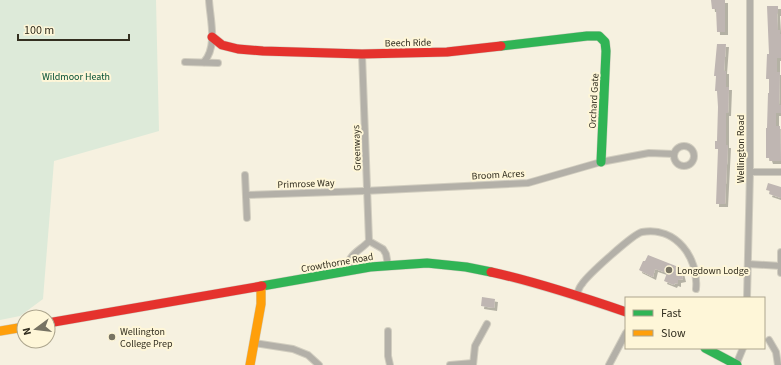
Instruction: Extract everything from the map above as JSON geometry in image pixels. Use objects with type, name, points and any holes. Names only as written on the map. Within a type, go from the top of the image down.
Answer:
[{"type":"street","points":[[204,62],[207,59],[211,49],[212,37],[209,0]]},
{"type":"street","name":"Wellington Road","points":[[747,297],[750,172],[750,0]]},
{"type":"street","name":"Beech Ride","points":[[212,37],[222,45],[238,50],[362,54],[446,52],[594,36],[599,36],[605,42]]},
{"type":"street","name":"Orchard Gate","points":[[601,162],[606,51],[605,42]]},
{"type":"street","points":[[211,49],[222,45]]},
{"type":"street","name":"Greenways","points":[[362,54],[369,240]]},
{"type":"street","points":[[185,62],[218,63]]},
{"type":"street","name":"Broom Acres","points":[[368,191],[528,183],[601,162],[648,153],[674,154]]},
{"type":"street","points":[[750,172],[781,172]]},
{"type":"street","points":[[245,174],[247,218]]},
{"type":"street","name":"Primrose Way","points":[[246,195],[368,191]]},
{"type":"street","points":[[577,295],[582,284],[591,272],[630,240],[641,233],[659,231],[677,239],[689,254],[697,278],[696,289]]},
{"type":"street","points":[[350,270],[350,259],[357,250],[369,240],[383,249],[386,254],[388,265]]},
{"type":"street","points":[[781,252],[781,273]]},
{"type":"street","name":"Crowthorne Road","points":[[56,322],[350,270],[388,265],[427,263],[466,267],[513,277],[577,295],[625,312]]},
{"type":"street","points":[[748,264],[780,266]]},
{"type":"street","points":[[250,365],[261,304],[261,286]]},
{"type":"street","points":[[450,365],[473,364],[475,346],[487,324]]},
{"type":"street","points":[[0,331],[16,328]]},
{"type":"street","points":[[388,331],[388,356],[390,365]]},
{"type":"street","points":[[609,365],[625,335]]},
{"type":"street","points":[[769,340],[776,352],[778,365]]},
{"type":"street","points":[[254,343],[293,349],[308,355],[319,365]]},
{"type":"street","points":[[707,349],[737,365],[743,349]]},
{"type":"green space","name":"Wildmoor Heath","points":[[0,0],[156,0],[159,131],[54,161],[43,299],[29,309],[16,309],[16,317],[0,320]]},
{"type":"building","points":[[711,0],[725,0],[725,32],[717,32],[716,9],[712,9]]},
{"type":"building","points":[[767,6],[778,6],[778,30],[780,30],[781,34],[781,58],[777,58],[777,72],[780,72],[779,105],[781,105],[781,113],[776,113],[776,126],[780,126],[781,161],[770,161],[769,158],[766,158],[766,128],[769,93],[769,79],[766,79],[767,54],[769,54]]},
{"type":"building","points":[[717,44],[726,44],[724,71],[726,71],[726,87],[729,87],[728,113],[726,113],[726,145],[728,145],[725,204],[716,204],[718,149],[715,149],[715,141],[717,141],[718,107],[717,91],[715,91],[716,76],[714,76]]},
{"type":"building","points":[[768,183],[781,187],[781,198],[769,194],[770,191],[766,190]]},
{"type":"building","name":"Longdown Lodge","points":[[648,255],[681,268],[680,270],[683,279],[678,280],[678,284],[675,283],[674,285],[664,281],[667,273],[655,269],[653,277],[639,270],[643,261],[645,261]]},
{"type":"building","points":[[482,297],[495,299],[494,308],[481,306]]},
{"type":"traffic: fast","points":[[501,46],[587,36],[599,36],[605,42],[606,51],[601,162]]},
{"type":"traffic: fast","points":[[262,286],[370,267],[427,263],[466,267],[491,272]]},
{"type":"traffic: fast","points":[[707,349],[737,365]]},
{"type":"traffic: slow","points":[[250,365],[261,304],[261,286]]},
{"type":"traffic: slow","points":[[0,331],[16,328]]},
{"type":"traffic: jam","points":[[212,37],[222,45],[238,49],[263,51],[362,54],[447,52],[501,46]]},
{"type":"traffic: jam","points":[[491,272],[576,295],[625,312]]},
{"type":"traffic: jam","points":[[56,322],[262,286]]},
{"type":"place","name":"Longdown Lodge","points":[[669,270]]},
{"type":"place","name":"Wellington College Prep","points":[[112,337]]}]
